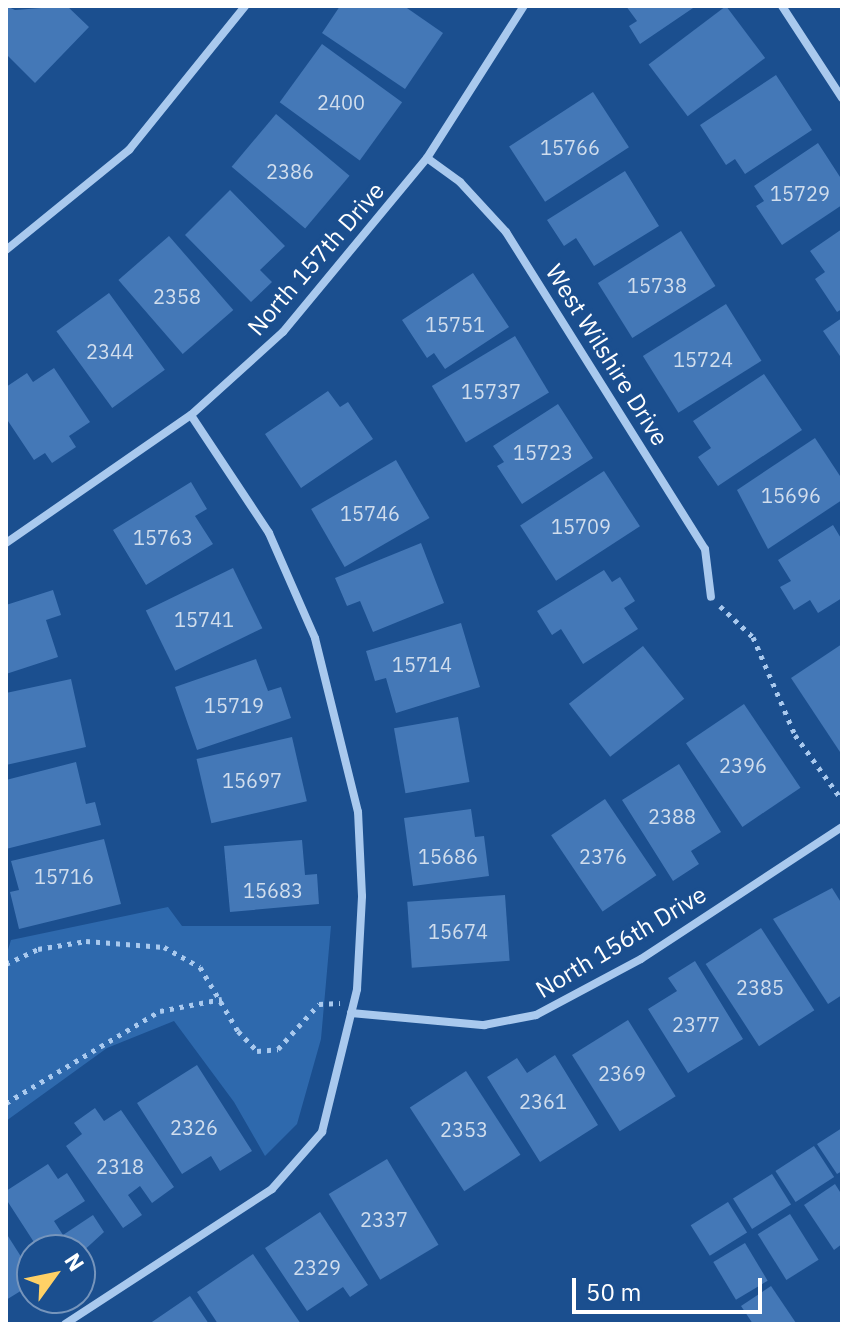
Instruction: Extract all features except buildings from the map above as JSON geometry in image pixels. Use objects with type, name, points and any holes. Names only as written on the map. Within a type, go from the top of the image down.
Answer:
[{"type":"street","points":[[6,250],[129,150],[245,6]]},
{"type":"street","points":[[511,6],[522,9]]},
{"type":"street","points":[[782,6],[842,98]]},
{"type":"street","name":"North 157th Drive","points":[[6,543],[191,415],[283,332],[427,158],[522,9]]},
{"type":"street","name":"West Wilshire Drive","points":[[427,158],[460,182],[506,232],[705,549],[711,597]]},
{"type":"street","points":[[65,1324],[272,1189],[322,1132],[357,989],[362,896],[358,812],[320,653],[269,533],[191,415]]},
{"type":"street","name":"North 156th Drive","points":[[352,1008],[484,1025],[536,1015],[641,959],[842,827]]},
{"type":"path","points":[[711,597],[753,637],[795,735],[842,800]]},
{"type":"path","points":[[6,964],[61,943],[140,942],[191,958],[222,999],[249,1045],[267,1052],[287,1042],[319,1004],[352,1008]]},
{"type":"path","points":[[6,1103],[160,1011],[222,999]]},
{"type":"shaded area","points":[[168,907],[182,926],[331,926],[321,1039],[297,1124],[265,1156],[234,1102],[174,1021],[107,1048],[6,1121],[6,956],[11,940]]}]
